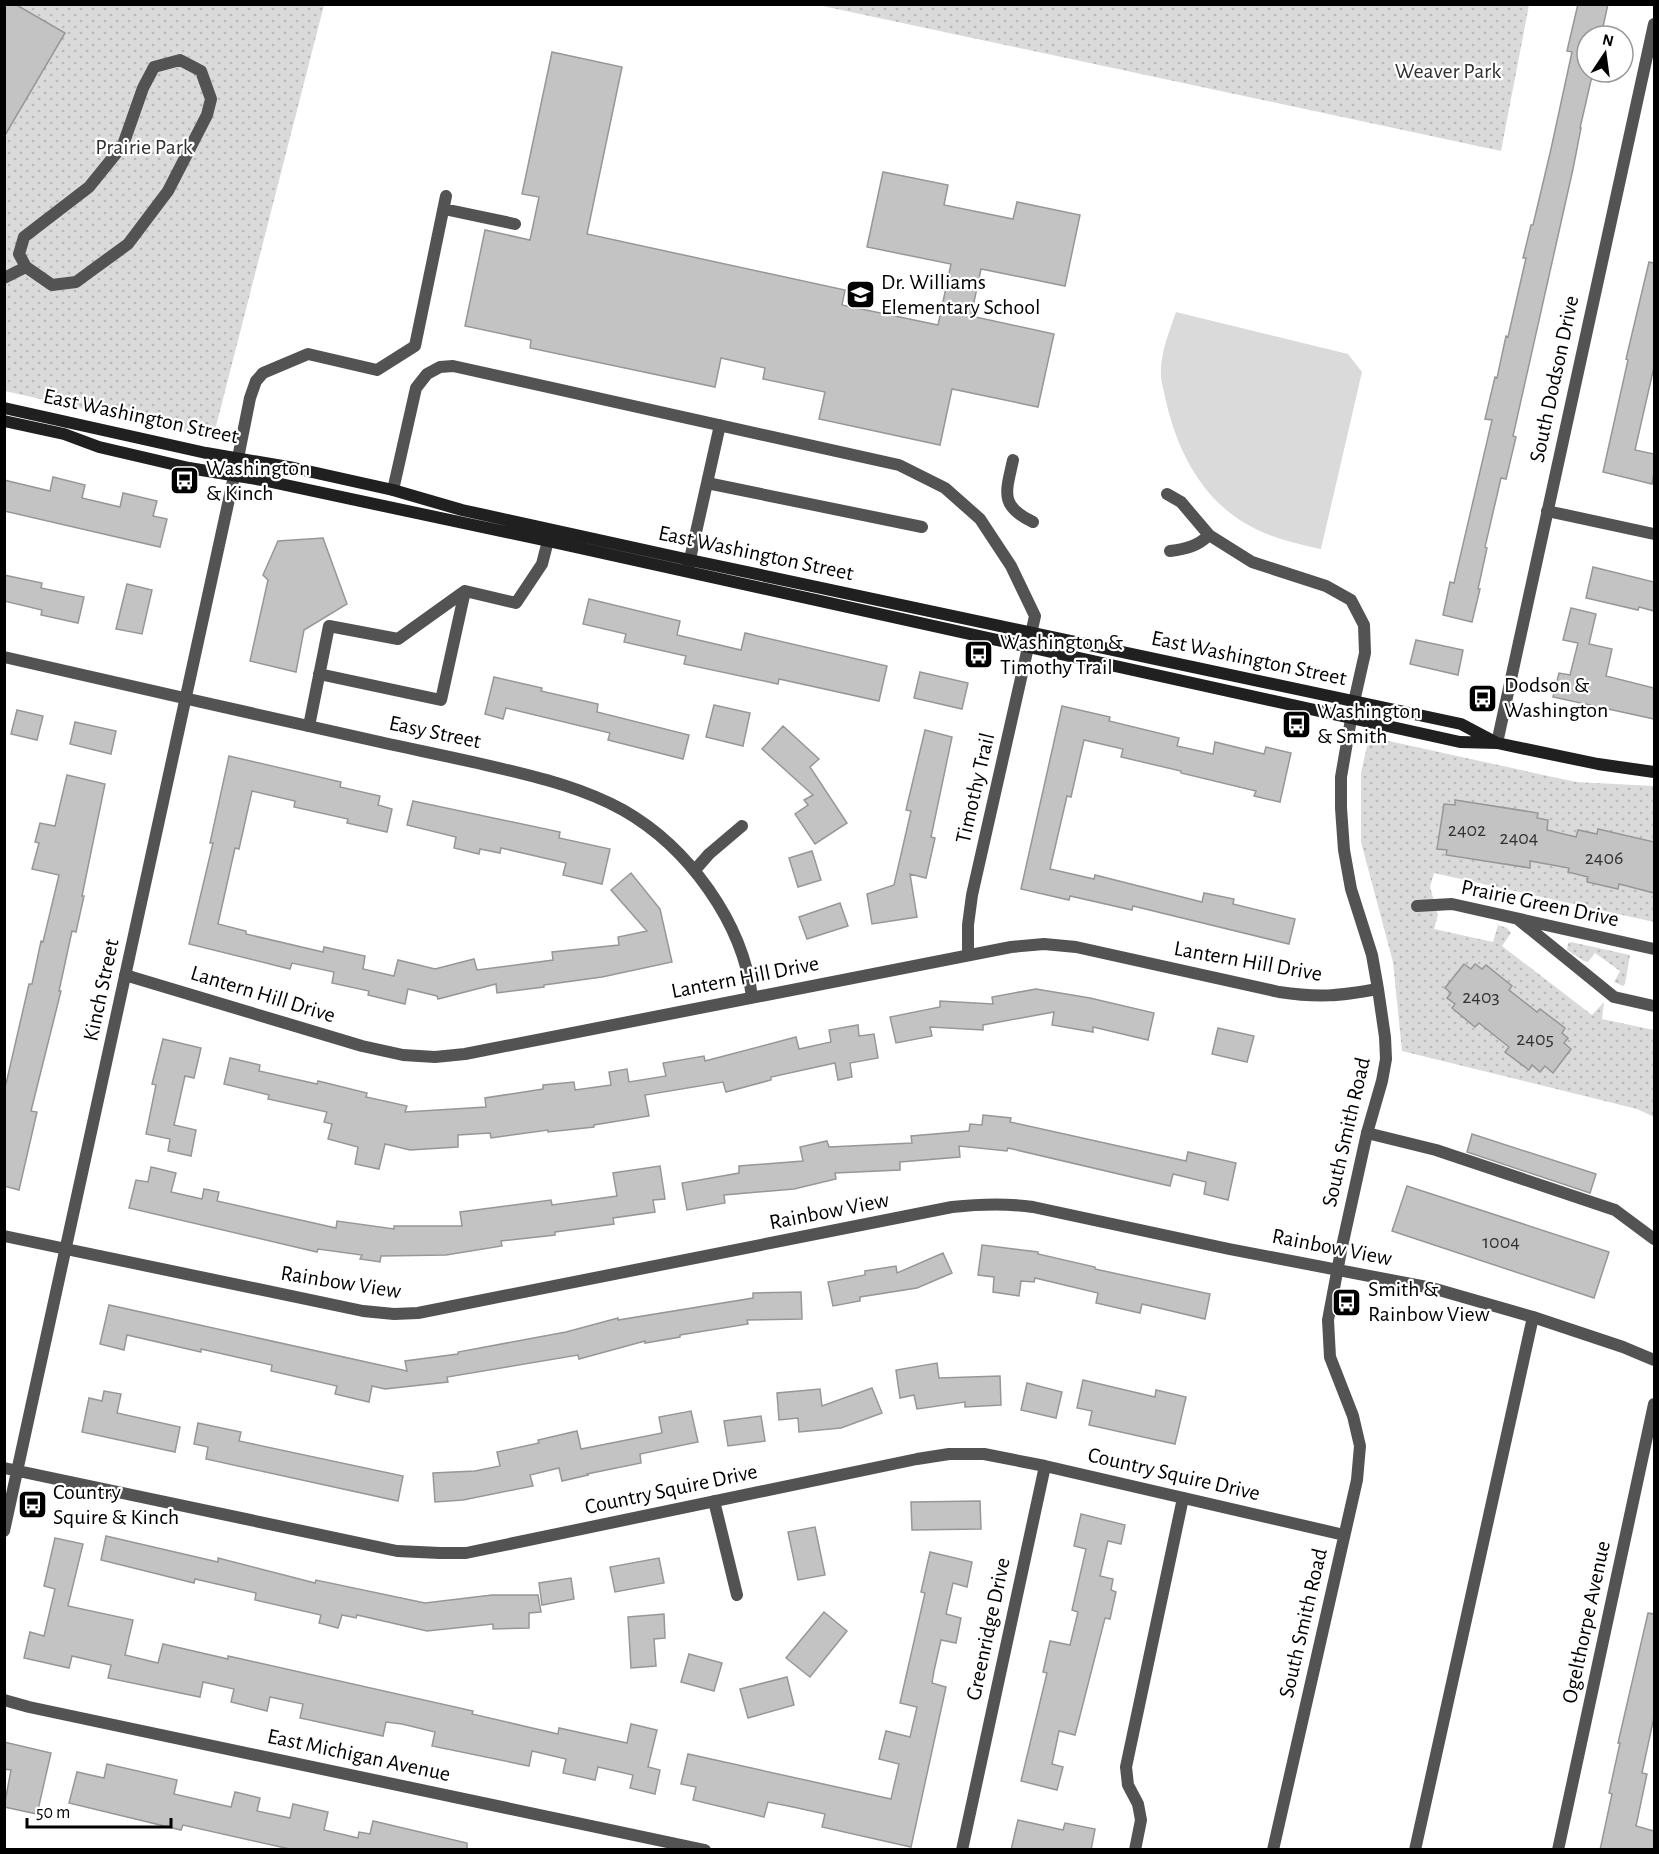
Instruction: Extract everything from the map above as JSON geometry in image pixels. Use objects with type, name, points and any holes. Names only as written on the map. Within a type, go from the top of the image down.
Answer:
[{"type":"main road","name":"East Washington Street","points":[[4,408],[206,453],[393,490],[462,510],[551,529],[689,566],[1029,647],[1460,742],[1497,743],[1598,765],[1654,772]]},
{"type":"main road","name":"East Washington Street","points":[[4,421],[64,434],[99,447],[166,463],[234,475],[548,541],[689,566],[1031,634],[1461,724],[1497,743]]},
{"type":"street","name":"South Dodson Drive","points":[[1497,743],[1654,24]]},
{"type":"street","points":[[180,60],[201,71],[211,99],[207,114],[168,191],[128,244],[76,282],[52,285],[26,267],[20,254],[24,237],[89,187],[123,145],[143,88],[154,67],[180,60]]},
{"type":"street","name":"Kinch Street","points":[[4,1531],[187,698],[250,398],[256,381],[263,373],[308,354],[376,370],[415,345],[446,196]]},
{"type":"street","points":[[444,209],[515,224]]},
{"type":"street","points":[[4,278],[26,267]]},
{"type":"street","name":"Timothy Trail","points":[[393,490],[416,388],[427,374],[440,367],[453,366],[899,465],[945,488],[980,519],[1011,566],[1035,616],[972,895],[968,925],[968,953]]},
{"type":"street","points":[[689,566],[720,425]]},
{"type":"street","points":[[1013,460],[1006,490],[1008,501],[1017,514],[1033,522]]},
{"type":"street","points":[[707,483],[922,527]]},
{"type":"street","name":"South Smith Road","points":[[1167,494],[1181,502],[1209,535],[1252,562],[1326,586],[1351,600],[1364,625],[1365,634],[1364,661],[1354,702],[1341,777],[1341,808],[1344,850],[1351,889],[1372,955],[1385,1037],[1386,1059],[1367,1133],[1328,1320],[1330,1357],[1353,1416],[1360,1446],[1357,1480],[1273,1850]]},
{"type":"street","points":[[1547,511],[1654,534]]},
{"type":"street","points":[[309,726],[329,626],[398,639],[465,591],[516,603],[542,564],[551,529]]},
{"type":"street","points":[[1170,551],[1185,549],[1201,543],[1209,535]]},
{"type":"street","points":[[319,674],[441,700],[465,591]]},
{"type":"street","name":"Easy Street","points":[[4,657],[559,783],[585,792],[623,810],[648,827],[695,870],[735,933],[746,962],[752,997]]},
{"type":"street","points":[[695,870],[709,854],[742,826]]},
{"type":"street","name":"Prairie Green Drive","points":[[1417,906],[1452,904],[1654,949]]},
{"type":"street","points":[[1517,919],[1614,997],[1654,1006]]},
{"type":"street","name":"Lantern Hill Drive","points":[[125,975],[362,1046],[403,1055],[435,1056],[465,1054],[923,964],[968,953],[1033,945],[1076,947],[1311,997],[1336,997],[1378,989]]},
{"type":"street","points":[[1367,1133],[1436,1149],[1615,1210],[1654,1239]]},
{"type":"street","name":"Rainbow View","points":[[4,1236],[363,1311],[410,1313],[496,1299],[952,1207],[1009,1204],[1432,1288],[1533,1317],[1623,1347],[1654,1360]]},
{"type":"street","points":[[1415,1850],[1533,1317]]},
{"type":"street","name":"Ogelthorpe Avenue","points":[[1558,1850],[1654,1404]]},
{"type":"street","name":"Country Squire Drive","points":[[4,1468],[397,1551],[440,1554],[466,1552],[949,1454],[984,1454],[1045,1466],[1344,1535]]},
{"type":"street","name":"Greenridge Drive","points":[[962,1850],[1045,1466]]},
{"type":"street","points":[[1134,1850],[1141,1820],[1138,1804],[1128,1785],[1126,1767],[1183,1498]]},
{"type":"street","points":[[714,1501],[737,1595]]},
{"type":"street","name":"East Michigan Avenue","points":[[4,1700],[40,1710],[705,1850]]},
{"type":"green space","name":"Prairie Park","points":[[5,5],[324,5],[213,438],[5,391]]},
{"type":"green space","name":"Weaver Park","points":[[818,5],[1529,5],[1501,151]]},
{"type":"green space","points":[[1176,312],[1348,354],[1362,372],[1321,549],[1271,536],[1243,522],[1214,498],[1192,468],[1176,434],[1161,378],[1163,351]]},
{"type":"green space","points":[[1384,740],[1576,782],[1654,786],[1654,922],[1434,873],[1430,887],[1438,915],[1434,929],[1493,942],[1498,925],[1507,928],[1511,933],[1502,946],[1592,1015],[1604,1002],[1602,1019],[1654,1030],[1654,1117],[1637,1109],[1402,1051],[1393,962],[1361,842],[1361,773],[1367,746]]},
{"type":"green space","points":[[1568,943],[1630,955],[1625,984],[1623,986],[1614,982],[1620,971],[1595,953],[1588,962],[1567,950]]},
{"type":"building","points":[[4,4],[15,4],[65,33],[4,137]]},
{"type":"building","points":[[1578,4],[1608,4],[1604,24],[1575,24],[1575,84],[1590,84],[1513,436],[1516,437],[1506,479],[1501,478],[1485,547],[1487,548],[1478,589],[1480,589],[1472,622],[1443,615],[1450,582],[1454,583],[1492,420],[1485,419],[1506,336],[1508,337],[1526,258],[1523,258],[1551,149],[1572,52],[1567,51]]},
{"type":"building","points":[[552,52],[622,67],[587,234],[845,290],[842,305],[938,325],[951,264],[867,247],[883,172],[948,185],[944,205],[1013,219],[1017,202],[1080,215],[1065,286],[981,269],[971,316],[1054,334],[1038,407],[952,389],[940,445],[819,419],[825,392],[763,379],[765,368],[721,358],[715,387],[530,348],[531,340],[465,326],[485,230],[530,240],[539,197],[522,194]]},
{"type":"building","points":[[1649,262],[1654,263],[1654,367],[1635,450],[1654,454],[1652,484],[1603,472]]},
{"type":"building","points":[[53,477],[85,485],[82,498],[120,507],[123,493],[157,501],[153,516],[167,519],[160,547],[4,511],[4,480],[50,491]]},
{"type":"building","points":[[323,538],[347,604],[304,630],[296,672],[250,661],[268,580],[263,575],[278,541]]},
{"type":"building","points":[[1593,567],[1654,582],[1654,611],[1639,607],[1638,610],[1586,598]]},
{"type":"building","points":[[4,575],[42,583],[41,588],[84,597],[78,623],[41,615],[42,610],[4,601]]},
{"type":"building","points":[[127,584],[152,590],[142,634],[116,629]]},
{"type":"building","points":[[589,599],[680,621],[677,635],[741,650],[745,633],[887,666],[879,701],[779,679],[778,684],[684,664],[686,656],[624,642],[626,634],[583,624]]},
{"type":"building","points":[[1571,608],[1596,614],[1589,644],[1612,649],[1606,676],[1654,688],[1654,719],[1553,697],[1559,673],[1570,675],[1578,643],[1563,640]]},
{"type":"building","points":[[1416,640],[1463,650],[1458,675],[1410,664]]},
{"type":"building","points":[[920,672],[968,683],[962,709],[914,698]]},
{"type":"building","points":[[494,677],[598,704],[597,712],[689,735],[683,759],[608,740],[610,733],[506,708],[503,719],[485,714]]},
{"type":"building","points":[[714,705],[750,713],[743,746],[706,737]]},
{"type":"building","points":[[1062,706],[1110,717],[1109,721],[1179,738],[1177,746],[1213,754],[1215,742],[1264,754],[1266,747],[1291,753],[1280,802],[1254,796],[1256,791],[1121,757],[1123,749],[1084,740],[1071,797],[1067,796],[1050,869],[1094,879],[1095,875],[1202,902],[1204,893],[1234,899],[1233,904],[1295,919],[1289,944],[1133,906],[1132,910],[1070,896],[1069,900],[1021,889]]},
{"type":"building","points":[[17,710],[43,716],[37,740],[11,734]]},
{"type":"building","points":[[75,722],[116,731],[111,754],[70,744]]},
{"type":"building","points":[[783,726],[819,759],[810,767],[847,823],[815,844],[795,814],[808,805],[804,800],[813,795],[762,749]]},
{"type":"building","points":[[925,730],[952,737],[931,837],[935,838],[926,878],[910,874],[917,917],[872,924],[867,894],[894,885],[911,811],[906,810]]},
{"type":"building","points":[[229,756],[341,782],[340,787],[380,796],[378,805],[392,809],[387,832],[347,823],[348,819],[294,807],[295,801],[252,791],[239,849],[235,848],[218,924],[246,931],[246,934],[323,952],[324,947],[365,956],[363,969],[394,976],[398,960],[435,969],[474,959],[477,970],[553,960],[552,952],[619,945],[618,937],[647,931],[611,890],[631,873],[660,909],[672,962],[602,977],[497,993],[496,984],[438,999],[437,996],[408,989],[405,1004],[368,995],[369,991],[332,983],[334,972],[292,963],[290,969],[189,944],[213,843],[210,843]]},
{"type":"building","points":[[67,775],[105,784],[76,932],[72,931],[59,991],[61,991],[31,1111],[37,1112],[19,1190],[4,1186],[4,1084],[6,1084],[29,984],[32,984],[59,875],[32,869],[39,843],[35,842],[40,823],[55,826]]},
{"type":"building","points":[[1455,800],[1538,813],[1537,818],[1548,820],[1547,830],[1576,837],[1578,830],[1597,834],[1598,829],[1654,842],[1654,893],[1619,884],[1618,889],[1587,882],[1588,877],[1568,872],[1569,868],[1530,861],[1530,868],[1446,855],[1447,850],[1437,849],[1444,804],[1455,805]]},
{"type":"building","points":[[413,801],[560,832],[559,838],[610,849],[602,884],[563,875],[566,863],[501,848],[500,853],[480,849],[479,854],[454,848],[456,837],[407,825]]},
{"type":"building","points":[[812,851],[821,880],[798,887],[789,858]]},
{"type":"building","points":[[840,903],[848,926],[807,939],[799,917]]},
{"type":"building","points":[[1464,964],[1471,969],[1475,964],[1482,969],[1486,965],[1512,986],[1509,990],[1537,1012],[1540,1009],[1565,1028],[1562,1033],[1568,1038],[1564,1043],[1571,1049],[1553,1073],[1545,1066],[1540,1072],[1532,1065],[1529,1070],[1505,1052],[1509,1047],[1479,1023],[1475,1027],[1452,1008],[1455,1004],[1447,998],[1451,993],[1445,988]]},
{"type":"building","points":[[1036,989],[1090,998],[1154,1013],[1148,1040],[1093,1027],[1093,1032],[1052,1025],[1054,1012],[983,1025],[983,1030],[930,1027],[932,1036],[896,1043],[890,1017],[940,1007],[940,1001],[993,1004],[992,997]]},
{"type":"building","points":[[858,1025],[859,1036],[874,1034],[878,1058],[850,1063],[852,1077],[838,1080],[835,1063],[771,1077],[771,1080],[726,1092],[723,1082],[645,1095],[649,1116],[594,1125],[594,1127],[548,1132],[548,1130],[491,1138],[490,1133],[458,1135],[458,1147],[410,1150],[385,1144],[379,1169],[355,1164],[358,1147],[328,1139],[332,1124],[324,1122],[327,1112],[268,1099],[269,1095],[224,1084],[230,1058],[260,1065],[259,1071],[317,1084],[318,1081],[367,1093],[366,1097],[407,1106],[405,1112],[486,1107],[485,1098],[543,1089],[543,1085],[574,1082],[575,1090],[611,1085],[609,1072],[627,1069],[629,1082],[666,1076],[663,1063],[704,1056],[705,1061],[796,1037],[799,1049],[831,1042],[829,1030]]},
{"type":"building","points":[[1218,1028],[1254,1036],[1247,1062],[1212,1054]]},
{"type":"building","points":[[163,1039],[201,1048],[194,1078],[185,1076],[174,1125],[196,1130],[191,1156],[168,1151],[170,1139],[146,1134],[156,1085],[152,1084]]},
{"type":"building","points":[[983,1115],[1011,1118],[1010,1122],[1186,1161],[1188,1152],[1236,1163],[1228,1200],[1204,1194],[1206,1182],[1173,1174],[1170,1186],[1008,1148],[1007,1151],[959,1146],[960,1157],[900,1162],[900,1170],[835,1173],[836,1179],[794,1189],[724,1195],[725,1203],[687,1210],[682,1183],[739,1173],[739,1166],[803,1161],[800,1147],[827,1141],[829,1147],[912,1143],[911,1136],[969,1131],[970,1124],[982,1125]]},
{"type":"building","points":[[1472,1134],[1596,1174],[1590,1193],[1467,1152]]},
{"type":"building","points":[[660,1166],[665,1199],[653,1200],[655,1212],[613,1218],[614,1224],[555,1232],[555,1235],[501,1241],[502,1246],[446,1255],[381,1256],[380,1262],[360,1259],[362,1255],[318,1249],[317,1252],[129,1208],[136,1180],[148,1182],[151,1167],[176,1173],[171,1192],[202,1199],[204,1189],[219,1192],[217,1201],[336,1228],[337,1221],[394,1229],[394,1226],[462,1226],[460,1212],[551,1200],[552,1205],[617,1196],[613,1173]]},
{"type":"building","points":[[1407,1186],[1609,1252],[1594,1298],[1392,1231]]},
{"type":"building","points":[[982,1245],[1038,1252],[1038,1254],[1095,1267],[1095,1269],[1210,1294],[1205,1319],[1142,1304],[1140,1313],[1096,1303],[1098,1293],[1035,1278],[1034,1282],[1021,1281],[1019,1296],[993,1292],[994,1277],[978,1275]]},
{"type":"building","points":[[943,1253],[952,1273],[917,1288],[860,1297],[860,1301],[833,1306],[828,1282],[865,1275],[865,1271],[896,1266],[897,1273]]},
{"type":"building","points":[[801,1292],[802,1319],[747,1320],[748,1324],[645,1343],[645,1341],[579,1359],[578,1355],[447,1377],[448,1382],[385,1389],[372,1386],[369,1402],[335,1394],[337,1386],[271,1371],[272,1365],[201,1349],[201,1352],[127,1335],[124,1350],[100,1344],[109,1305],[407,1371],[405,1361],[458,1354],[458,1352],[566,1332],[618,1318],[618,1320],[753,1298],[753,1293]]},
{"type":"building","points":[[937,1363],[939,1378],[1000,1376],[1001,1405],[965,1407],[965,1402],[917,1409],[914,1395],[900,1398],[896,1370]]},
{"type":"building","points":[[1083,1380],[1155,1397],[1156,1390],[1186,1397],[1175,1444],[1089,1425],[1092,1411],[1077,1408]]},
{"type":"building","points":[[1027,1383],[1062,1392],[1056,1418],[1021,1410]]},
{"type":"building","points":[[872,1388],[882,1413],[841,1428],[799,1432],[798,1418],[779,1420],[777,1393],[820,1389],[822,1406]]},
{"type":"building","points":[[104,1391],[121,1394],[117,1413],[180,1427],[175,1452],[82,1432],[89,1398],[102,1401]]},
{"type":"building","points":[[691,1411],[698,1442],[640,1454],[641,1463],[562,1481],[559,1468],[530,1475],[533,1486],[463,1500],[435,1502],[433,1473],[475,1471],[500,1466],[497,1452],[539,1443],[538,1440],[577,1431],[581,1449],[662,1433],[659,1417]]},
{"type":"building","points":[[761,1416],[765,1441],[728,1446],[724,1421]]},
{"type":"building","points":[[198,1423],[241,1432],[239,1441],[403,1476],[398,1501],[206,1459],[208,1447],[194,1444]]},
{"type":"building","points":[[980,1501],[981,1529],[912,1530],[911,1502]]},
{"type":"building","points":[[1081,1514],[1125,1525],[1121,1544],[1108,1541],[1100,1576],[1113,1579],[1111,1590],[1116,1592],[1110,1619],[1105,1618],[1075,1735],[1059,1731],[1052,1764],[1063,1767],[1057,1790],[1021,1781],[1047,1673],[1043,1672],[1050,1641],[1070,1645],[1078,1612],[1072,1610],[1086,1549],[1074,1546]]},
{"type":"building","points":[[815,1527],[825,1575],[798,1580],[788,1532]]},
{"type":"building","points":[[106,1536],[218,1562],[218,1558],[315,1583],[316,1580],[425,1603],[492,1595],[538,1595],[541,1612],[529,1613],[529,1628],[493,1629],[493,1624],[427,1631],[357,1615],[356,1618],[342,1615],[338,1628],[319,1623],[321,1615],[255,1600],[256,1593],[195,1579],[194,1583],[101,1560]]},
{"type":"building","points":[[55,1538],[83,1544],[68,1606],[133,1620],[125,1655],[158,1663],[163,1644],[228,1659],[228,1656],[473,1711],[472,1714],[558,1734],[559,1728],[627,1743],[631,1724],[657,1730],[648,1767],[660,1770],[655,1794],[630,1788],[633,1775],[598,1767],[595,1780],[563,1773],[566,1759],[532,1751],[529,1766],[432,1746],[435,1732],[402,1724],[386,1722],[383,1736],[300,1718],[303,1704],[270,1697],[267,1711],[231,1702],[234,1689],[203,1682],[200,1697],[108,1678],[111,1665],[72,1656],[69,1668],[24,1658],[30,1632],[44,1636],[55,1589],[44,1586]]},
{"type":"building","points":[[930,1552],[972,1562],[967,1587],[953,1583],[946,1614],[961,1618],[956,1643],[941,1640],[934,1671],[932,1683],[946,1687],[911,1847],[822,1827],[825,1814],[793,1807],[768,1802],[764,1817],[693,1800],[696,1787],[681,1784],[688,1754],[891,1799],[899,1764],[879,1759],[886,1731],[910,1737],[917,1707],[900,1703],[925,1593],[921,1592]]},
{"type":"building","points":[[659,1558],[664,1583],[615,1592],[610,1567]]},
{"type":"building","points":[[571,1578],[574,1599],[542,1605],[539,1583]]},
{"type":"building","points":[[824,1612],[847,1631],[810,1677],[786,1658]]},
{"type":"building","points":[[1648,1613],[1654,1614],[1654,1717],[1642,1773],[1647,1774],[1636,1826],[1654,1831],[1654,1850],[1600,1850],[1612,1794],[1609,1793],[1620,1743],[1618,1743]]},
{"type":"building","points":[[664,1614],[665,1638],[654,1639],[656,1666],[631,1668],[628,1617]]},
{"type":"building","points":[[689,1654],[722,1663],[714,1691],[681,1682]]},
{"type":"building","points":[[787,1677],[794,1705],[748,1718],[740,1689]]},
{"type":"building","points":[[4,1742],[51,1753],[37,1814],[4,1807],[11,1770],[4,1769]]},
{"type":"building","points":[[107,1764],[177,1780],[174,1794],[231,1807],[235,1792],[260,1798],[257,1811],[290,1818],[293,1804],[328,1812],[324,1830],[358,1838],[359,1832],[370,1834],[373,1821],[467,1843],[467,1850],[294,1850],[183,1825],[181,1830],[69,1803],[77,1772],[104,1778]]},
{"type":"building","points":[[1018,1820],[1063,1830],[1065,1823],[1095,1829],[1091,1850],[1011,1850]]},
{"type":"place","name":"Dr. Williams Elementary School","points":[[860,295]]},
{"type":"place","name":"Washington & Kinch","points":[[185,481]]},
{"type":"place","name":"Washington & Timothy Trail","points":[[979,655]]},
{"type":"place","name":"Dodson & Washington","points":[[1483,698]]},
{"type":"place","name":"Washington & Smith","points":[[1296,724]]},
{"type":"place","name":"Smith & Rainbow View","points":[[1347,1302]]},
{"type":"place","name":"Country Squire & Kinch","points":[[32,1505]]}]
